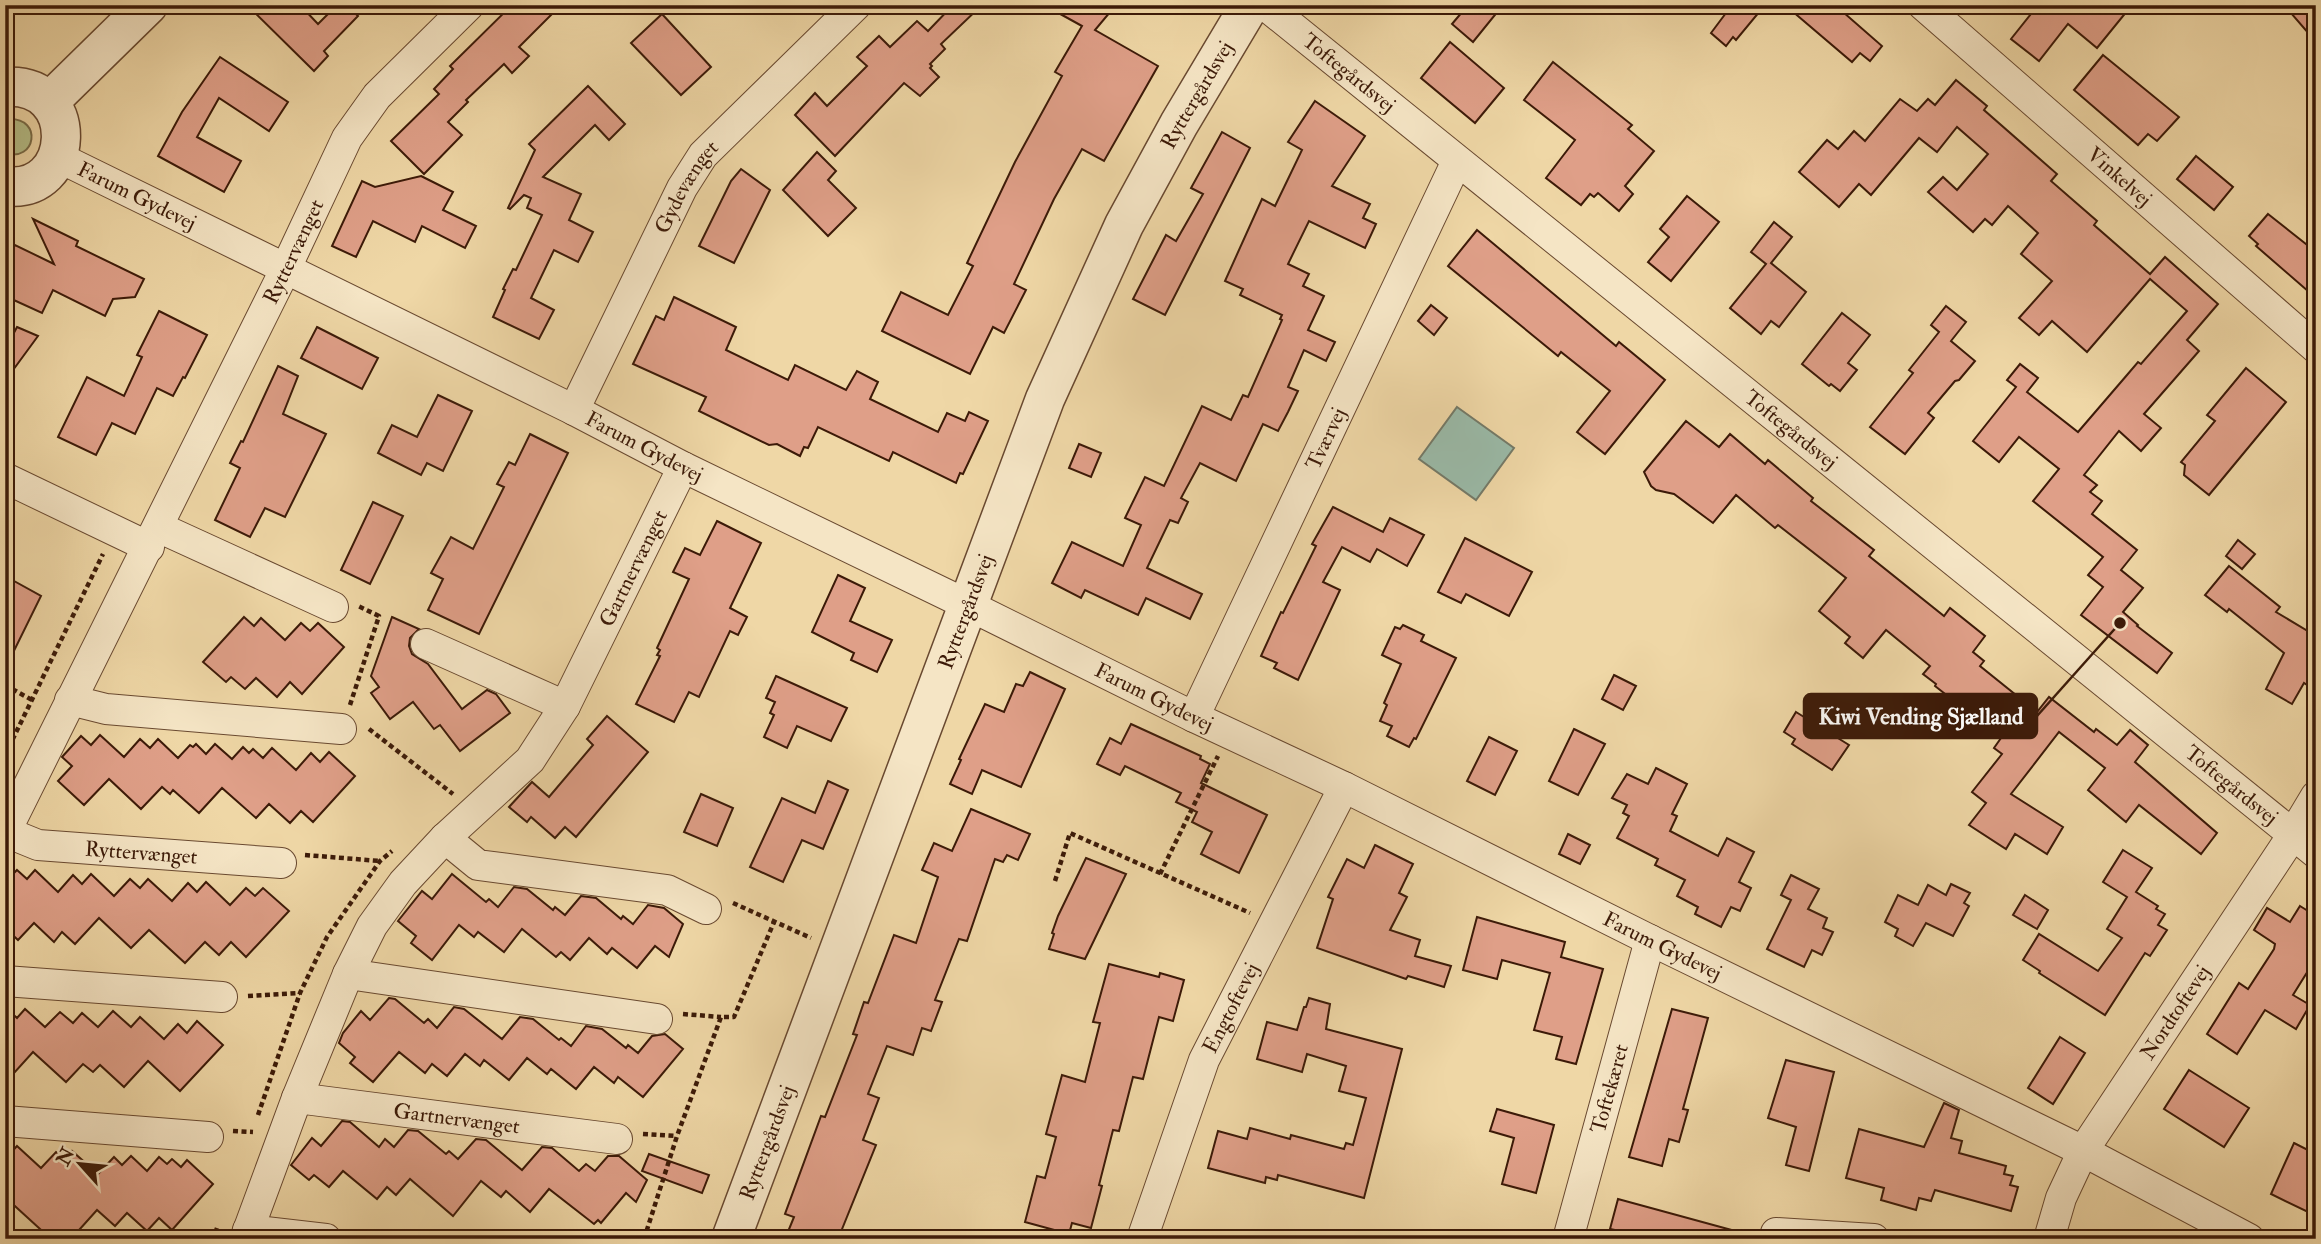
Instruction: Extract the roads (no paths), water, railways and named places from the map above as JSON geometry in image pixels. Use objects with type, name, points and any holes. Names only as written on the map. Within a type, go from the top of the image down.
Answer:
[{"type":"street","points":[[50,102],[148,5]]},
{"type":"street","name":"Ryttervænget","points":[[281,863],[38,845],[5,833],[285,270],[347,138],[377,96],[469,5]]},
{"type":"street","name":"Gydevænget","points":[[574,410],[682,188],[703,156],[856,5]]},
{"type":"street","name":"Ryttergårdsvej","points":[[731,1239],[1045,398],[1118,238],[1179,124],[1250,5]]},
{"type":"street","name":"Toftegårdsvej","points":[[1265,5],[2316,853]]},
{"type":"street","name":"Vinkelvej","points":[[1923,5],[2316,348]]},
{"type":"street","points":[[5,87],[19,86],[50,102],[60,119],[63,136],[58,157],[45,174],[27,185],[5,186]]},
{"type":"street","name":"Farum Gydevej","points":[[58,157],[574,410],[683,467],[1194,717],[1344,787],[2083,1151],[2249,1239]]},
{"type":"street","name":"Tværvej","points":[[1194,717],[1457,161]]},
{"type":"street","name":"Gartnervænget","points":[[326,1239],[246,1235],[297,1098],[348,974],[372,926],[403,883],[445,838],[530,760],[565,706],[683,467]]},
{"type":"street","points":[[5,478],[115,530],[153,537],[333,607]]},
{"type":"street","points":[[426,643],[565,706]]},
{"type":"street","points":[[71,700],[106,709],[344,720]]},
{"type":"street","name":"Engtoftevej","points":[[1142,1239],[1204,1060],[1344,787]]},
{"type":"street","name":"Nordtoftevej","points":[[2049,1239],[2061,1198],[2083,1151],[2316,796]]},
{"type":"street","points":[[445,838],[478,865],[667,890],[706,909]]},
{"type":"street","name":"Toftekæret","points":[[1568,1239],[1650,940]]},
{"type":"street","points":[[348,974],[657,1019]]},
{"type":"street","points":[[5,981],[222,997]]},
{"type":"street","name":"Gartnervænget","points":[[297,1098],[617,1139]]},
{"type":"street","points":[[5,1121],[208,1137]]},
{"type":"street","points":[[1776,1233],[1874,1239]]},
{"type":"place","name":"Kiwi Vending Sjælland","points":[[2120,623]]}]
